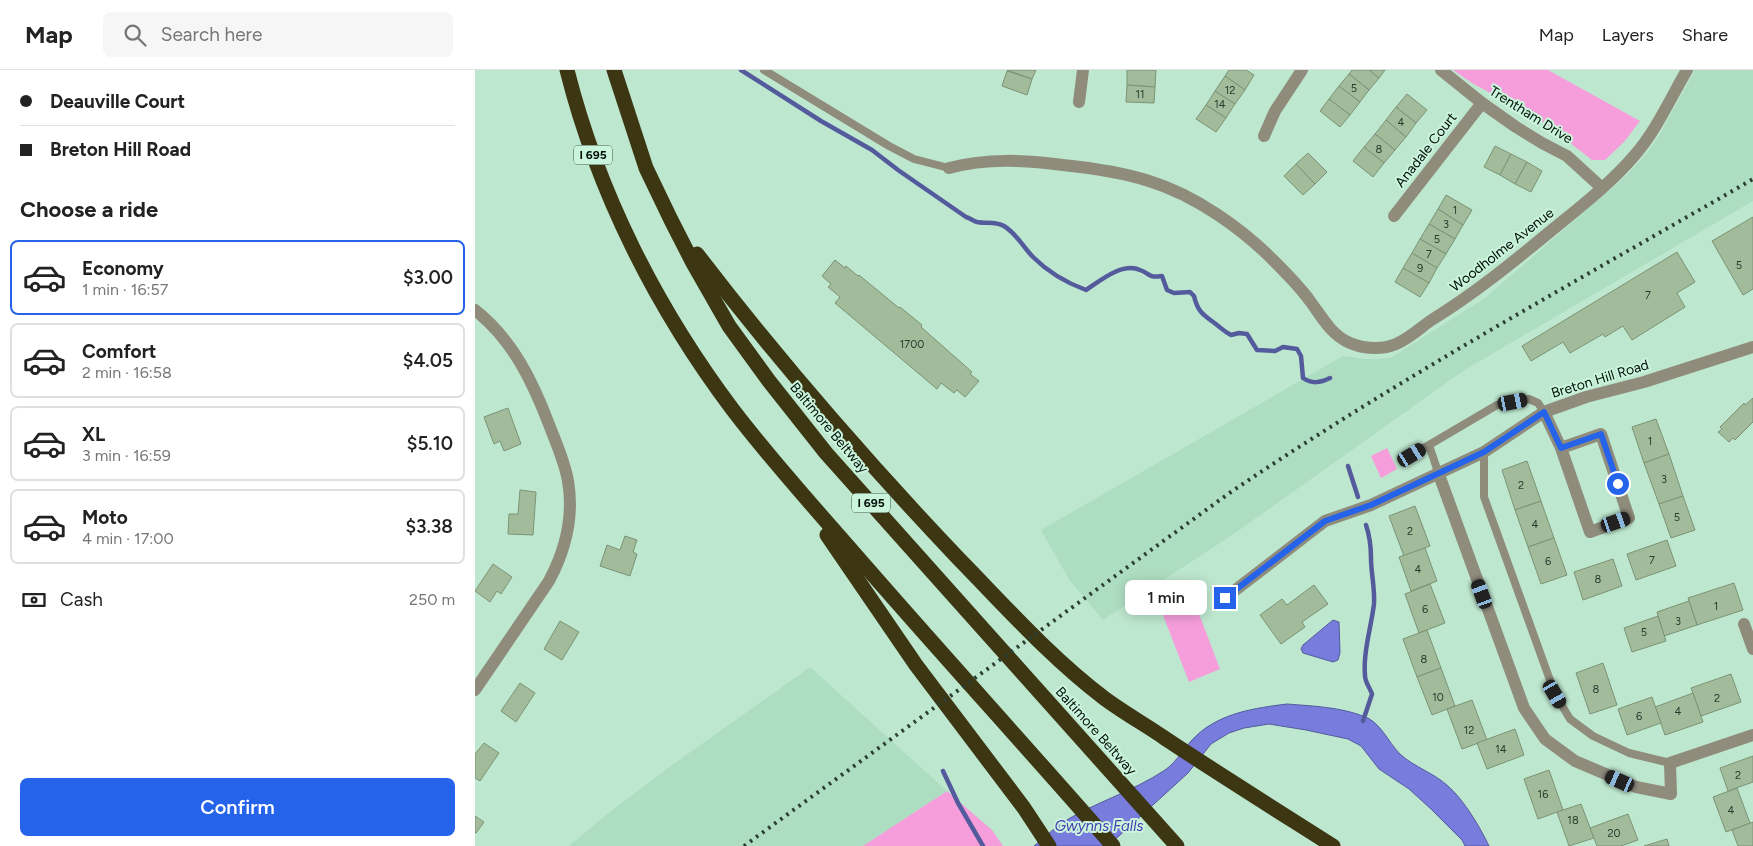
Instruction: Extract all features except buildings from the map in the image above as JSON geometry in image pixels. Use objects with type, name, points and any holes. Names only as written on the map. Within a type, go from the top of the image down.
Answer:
[{"type":"highway","name":"I 695","points":[[567,70],[587,138],[603,183],[650,283],[690,348],[733,410],[790,480],[1113,846]]},
{"type":"highway","name":"Baltimore Beltway","points":[[614,70],[646,168],[693,263],[729,326],[769,381],[826,453],[1177,846]]},
{"type":"highway","points":[[671,220],[737,307],[787,367],[919,516],[1067,667],[1105,698],[1145,725],[1333,846]]},
{"type":"highway","points":[[790,480],[916,665],[1035,824],[1049,846]]},
{"type":"street","points":[[1079,102],[1083,70]]},
{"type":"street","points":[[1264,136],[1275,111],[1302,70]]},
{"type":"street","name":"Trentham Drive","points":[[1441,70],[1482,104],[1542,143],[1567,156],[1602,188]]},
{"type":"street","name":"Woodholme Avenue","points":[[949,168],[964,164],[1008,160],[1034,161],[1120,173],[1151,181],[1179,193],[1211,211],[1269,255],[1292,280],[1335,334],[1350,343],[1363,347],[1379,348],[1395,344],[1467,298],[1602,188],[1635,155],[1650,135],[1687,70]]},
{"type":"street","name":"Anadale Court","points":[[1394,216],[1482,104]]},
{"type":"street","points":[[475,310],[491,323],[514,351],[537,393],[569,482],[570,505],[568,528],[558,564],[549,581],[475,690]]},
{"type":"street","name":"Breton Hill Road","points":[[1225,598],[1325,521],[1371,505],[1484,452],[1544,412],[1586,397],[1644,382],[1753,347]]},
{"type":"street","points":[[1544,412],[1561,448],[1590,532],[1629,518],[1601,434],[1561,448]]},
{"type":"street","points":[[1438,472],[1524,708],[1545,739],[1575,761],[1636,787],[1671,794],[1670,763],[1753,735]]},
{"type":"street","points":[[1744,624],[1753,649]]},
{"type":"lane","points":[[764,70],[889,146],[914,159],[949,168]]},
{"type":"lane","points":[[1412,455],[1497,406],[1529,399],[1537,403],[1544,412]]},
{"type":"lane","points":[[1429,445],[1438,472]]},
{"type":"lane","points":[[1484,452],[1484,497],[1555,694],[1570,719],[1593,736],[1629,753],[1670,763]]},
{"type":"shaded area","points":[[1453,70],[1548,70],[1640,121],[1624,142],[1605,160],[1592,160],[1543,122],[1472,83]]},
{"type":"shaded area","points":[[1695,70],[1753,70],[1753,201],[1463,371],[1238,531],[1103,620],[1070,581],[1041,530],[1343,356],[1364,359],[1392,357],[1485,298],[1627,175],[1647,153],[1661,132]]},
{"type":"shaded area","points":[[1387,448],[1397,469],[1381,478],[1371,456]]},
{"type":"shaded area","points":[[1191,593],[1220,669],[1189,682],[1159,605]]},
{"type":"shaded area","points":[[810,667],[947,791],[863,846],[569,846],[668,768]]},
{"type":"shaded area","points":[[947,791],[992,830],[1003,846],[863,846]]},
{"type":"water","points":[[1333,620],[1339,622],[1340,653],[1338,660],[1333,662],[1303,653],[1301,649],[1303,645]]},
{"type":"water","name":"Gwynns Falls","points":[[1287,704],[1316,706],[1354,713],[1375,723],[1400,754],[1411,763],[1437,777],[1454,792],[1471,814],[1489,846],[1465,846],[1462,840],[1409,789],[1379,769],[1361,746],[1348,739],[1269,724],[1244,728],[1229,733],[1211,744],[1188,773],[1108,846],[1034,846],[1060,824],[1165,770],[1205,728],[1239,713]]},
{"type":"waterway","points":[[741,70],[821,121],[872,150],[966,217],[977,222],[1004,226],[1013,233],[1039,262],[1065,280],[1086,290],[1111,274],[1126,268],[1140,270],[1151,276],[1162,276],[1167,290],[1174,293],[1190,292],[1202,313],[1227,333],[1231,335],[1247,334],[1257,350],[1275,351],[1283,347],[1297,349],[1301,356],[1303,378],[1316,382],[1330,378]]},
{"type":"waterway","points":[[1348,466],[1358,497]]},
{"type":"waterway","points":[[1363,721],[1372,694],[1366,680],[1365,667],[1366,649],[1374,604],[1370,545],[1366,525]]},
{"type":"waterway","points":[[943,771],[958,803],[983,846]]},
{"type":"railway","points":[[744,846],[1228,494],[1422,371],[1753,179]]},
{"type":"route","points":[[1225,598],[1325,521],[1371,505],[1484,452],[1544,412],[1561,448],[1601,434],[1618,484]]}]
